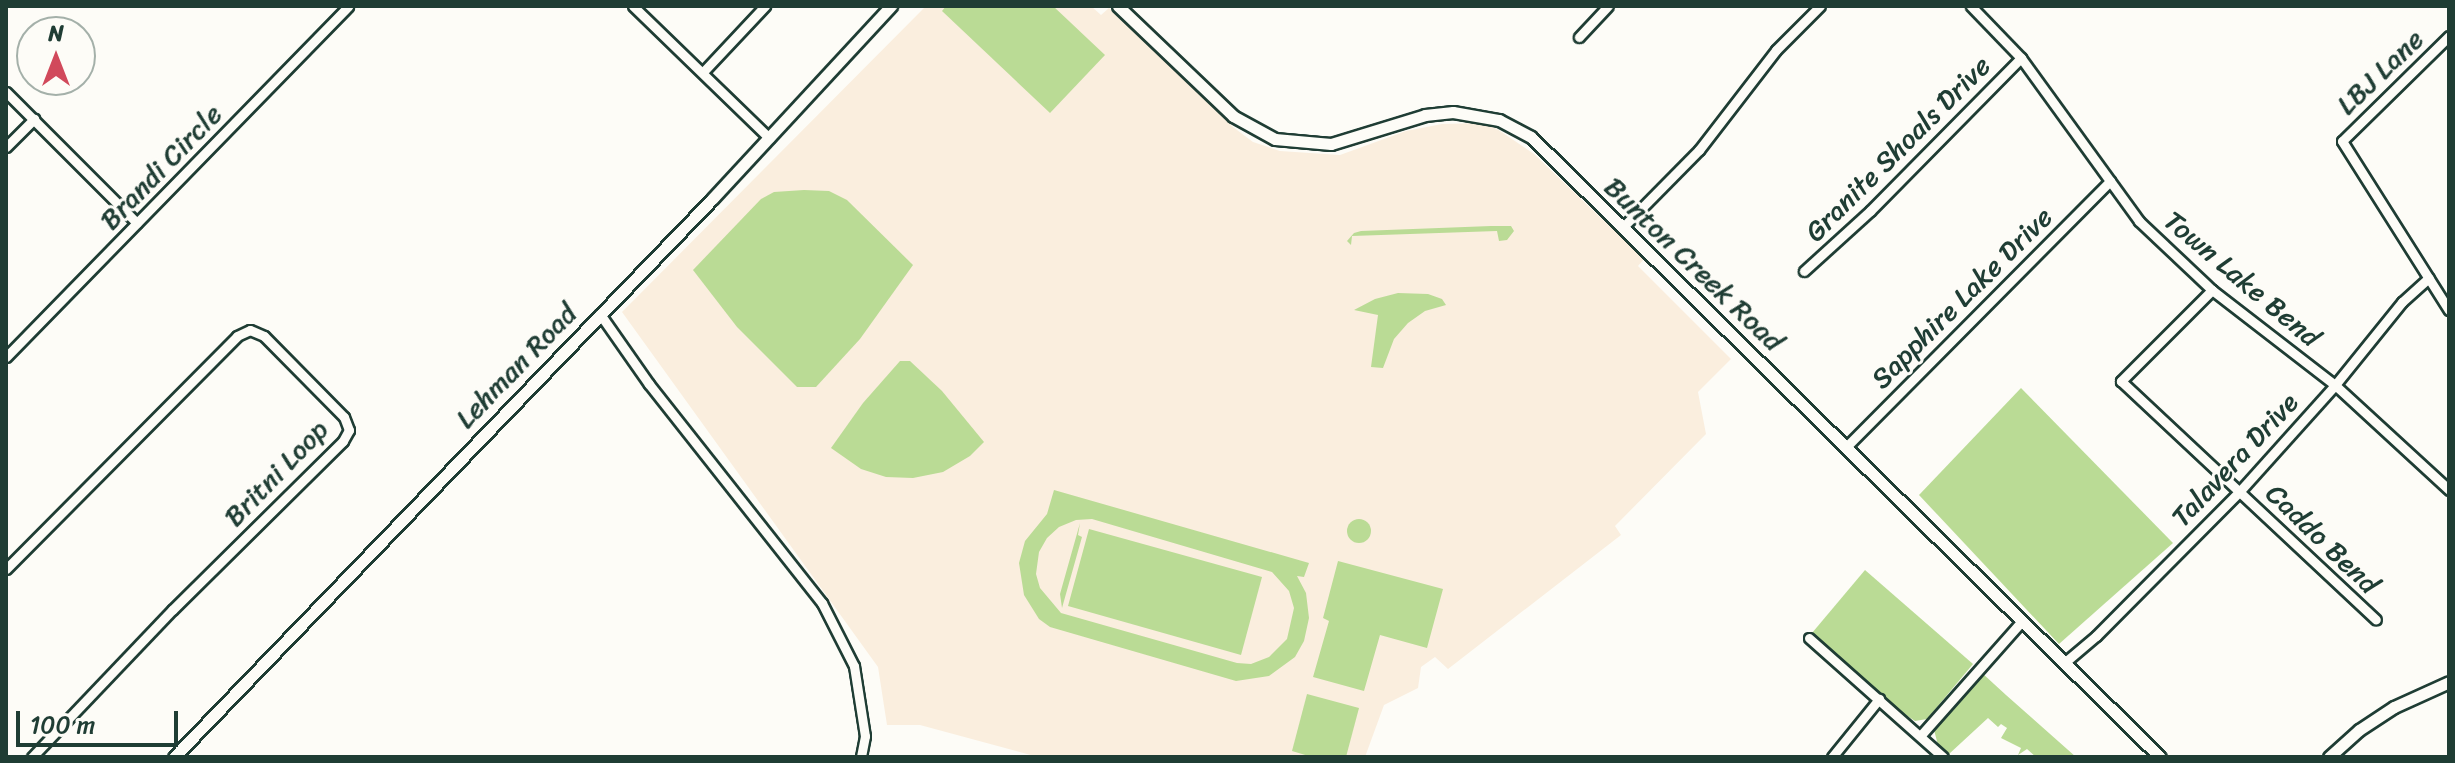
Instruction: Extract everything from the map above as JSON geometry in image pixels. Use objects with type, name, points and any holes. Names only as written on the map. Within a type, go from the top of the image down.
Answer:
[{"type":"street","name":"Brandi Circle","points":[[6,357],[348,6]]},
{"type":"street","points":[[633,6],[769,138]]},
{"type":"street","points":[[703,72],[765,6]]},
{"type":"street","name":"Lehman Road","points":[[174,757],[769,138],[891,6]]},
{"type":"street","name":"Bunton Creek Road","points":[[1118,6],[1233,116],[1275,139],[1331,144],[1418,117],[1453,112],[1499,120],[1531,137],[2160,757]]},
{"type":"street","points":[[1579,37],[1608,6]]},
{"type":"street","points":[[1623,227],[1699,150],[1776,50],[1820,6]]},
{"type":"street","name":"Town Lake Bend","points":[[1971,6],[2021,58],[2139,221],[2212,290],[2335,385],[2449,490]]},
{"type":"street","name":"LBJ Lane","points":[[2429,278],[2342,141],[2448,39]]},
{"type":"street","name":"Granite Shoals Drive","points":[[1804,271],[1870,211],[2021,58]]},
{"type":"street","points":[[6,92],[137,223]]},
{"type":"street","points":[[6,147],[34,119]]},
{"type":"street","name":"Sapphire Lake Drive","points":[[1846,447],[2110,181]]},
{"type":"street","points":[[2429,278],[2449,310]]},
{"type":"street","name":"Talavera Drive","points":[[2064,663],[2096,636],[2240,491],[2335,385],[2402,302],[2429,278]]},
{"type":"street","name":"Caddo Bend","points":[[2212,290],[2121,381],[2376,620]]},
{"type":"street","points":[[600,314],[649,384],[822,603],[854,666],[865,736],[861,757]]},
{"type":"street","name":"Britni Loop","points":[[6,569],[237,336],[250,330],[264,336],[344,417],[349,430],[343,441],[172,610],[32,757]]},
{"type":"street","points":[[1921,735],[2022,621]]},
{"type":"street","points":[[1809,638],[1943,757]]},
{"type":"street","points":[[2329,757],[2359,730],[2394,707],[2449,682]]},
{"type":"street","points":[[1832,757],[1879,699]]},
{"type":"shaded area","points":[[926,6],[1091,6],[1101,15],[1109,8],[1233,127],[1253,142],[1280,151],[1340,155],[1406,131],[1442,124],[1482,123],[1497,129],[1534,154],[1644,259],[1638,266],[1731,359],[1698,392],[1706,434],[1615,526],[1621,535],[1448,669],[1435,657],[1421,667],[1418,688],[1384,705],[1365,757],[1038,757],[920,725],[887,725],[878,667],[622,312]]},
{"type":"green space","points":[[946,6],[1053,6],[1105,55],[1050,113],[942,11]]},
{"type":"green space","points":[[829,191],[847,200],[913,265],[860,339],[816,387],[797,387],[737,327],[693,270],[761,199],[774,192]]},
{"type":"green space","points":[[1511,226],[1514,231],[1507,240],[1499,241],[1497,231],[1352,236],[1351,245],[1347,241],[1354,233],[1361,231]]},
{"type":"green space","points":[[1398,293],[1428,294],[1442,299],[1446,305],[1425,311],[1408,323],[1394,339],[1383,368],[1371,367],[1378,315],[1354,310],[1375,299]]},
{"type":"green space","points":[[900,361],[910,361],[942,391],[984,442],[970,456],[943,472],[913,478],[886,477],[861,469],[831,448],[863,403]]},
{"type":"green space","points":[[2021,388],[2173,543],[2059,644],[1919,495]]},
{"type":"green space","points":[[1054,490],[1309,563],[1304,577],[1297,576],[1306,593],[1309,618],[1304,641],[1295,657],[1269,676],[1236,681],[1050,627],[1039,619],[1024,595],[1019,563],[1025,541],[1047,514]],"holes":[[[1092,519],[1272,572],[1289,591],[1294,608],[1287,639],[1269,657],[1251,664],[1237,663],[1061,613],[1040,588],[1036,574],[1039,552],[1047,538],[1059,527],[1076,520]]]},
{"type":"green space","points":[[1359,519],[1368,522],[1371,531],[1368,540],[1359,543],[1350,540],[1347,531],[1350,522]]},
{"type":"green space","points":[[1080,523],[1078,535],[1082,537],[1062,608],[1060,594]]},
{"type":"green space","points":[[1089,529],[1262,577],[1241,655],[1068,606]]},
{"type":"green space","points":[[1338,561],[1443,589],[1427,648],[1380,635],[1364,691],[1313,677],[1329,621],[1323,618]]},
{"type":"green space","points":[[1865,570],[1973,664],[1927,719],[1915,721],[1897,709],[1812,633]]},
{"type":"green space","points":[[1982,673],[2076,757],[2036,757],[2027,749],[2018,755],[2021,748],[2001,738],[2007,728],[2001,724],[1998,727],[1988,718],[1949,754],[1938,745],[1934,730]]},
{"type":"green space","points":[[1307,694],[1359,708],[1346,757],[1312,757],[1292,751]]}]
